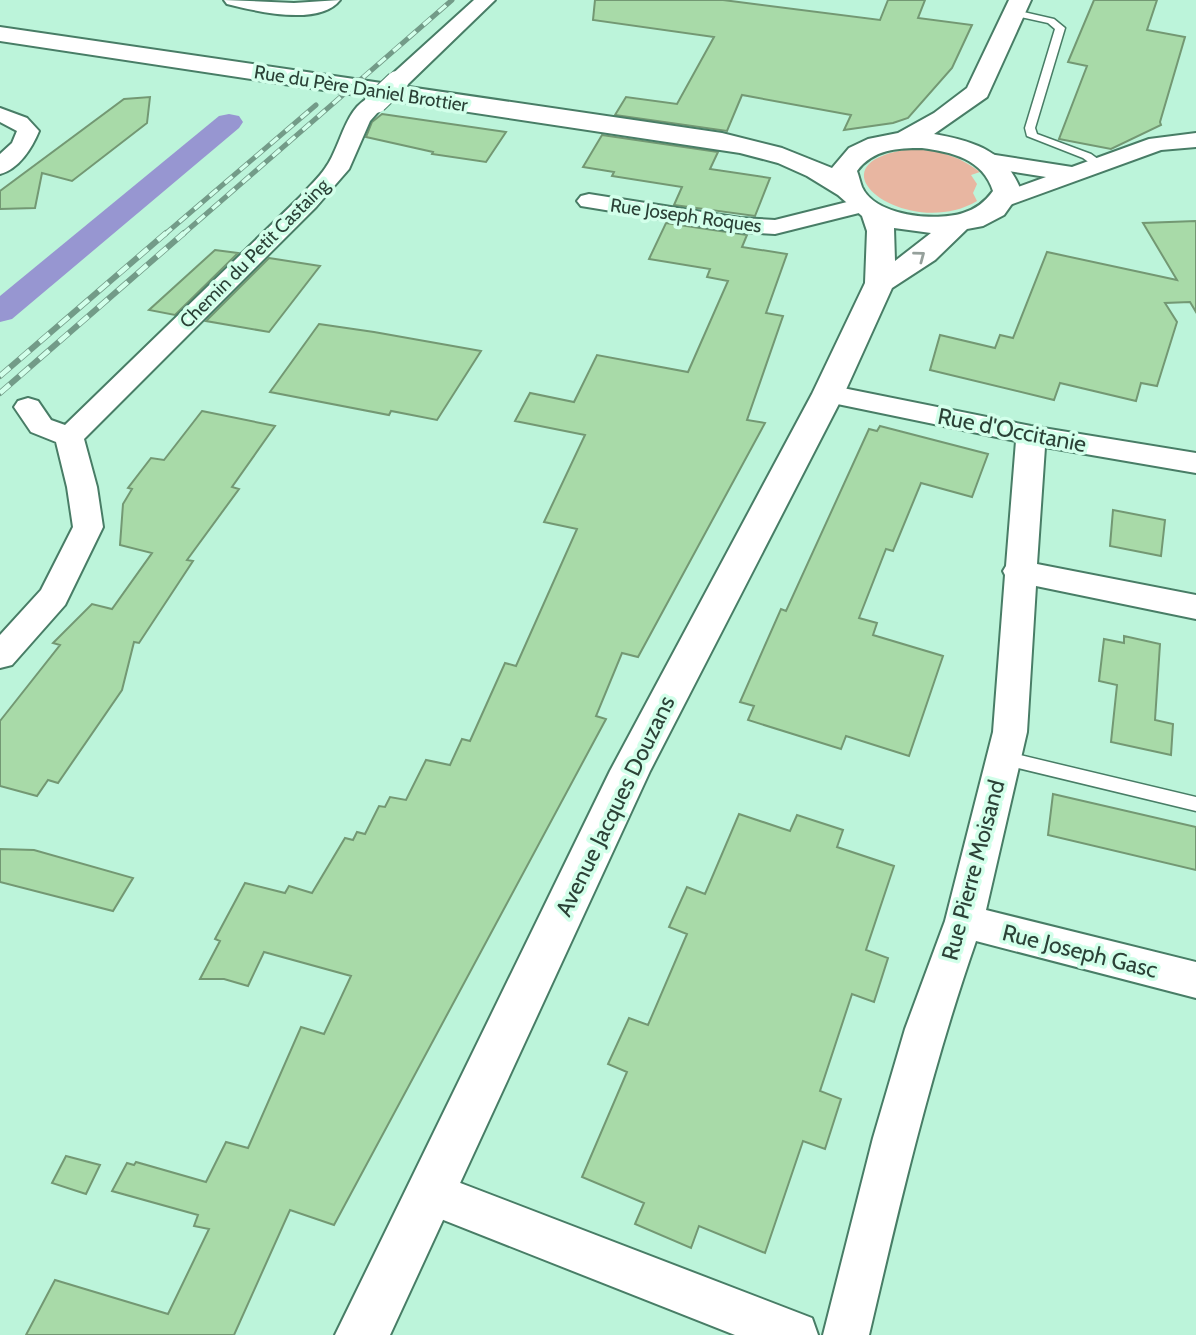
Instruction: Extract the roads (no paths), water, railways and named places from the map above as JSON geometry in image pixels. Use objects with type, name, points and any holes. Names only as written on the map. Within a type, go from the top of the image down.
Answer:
[{"type":"main road","points":[[978,92],[943,118],[893,142],[856,155],[844,171],[862,202],[921,224],[957,224],[986,215],[1004,200],[1007,191],[1005,181],[988,160],[979,125],[978,92],[1018,6]]},
{"type":"main road","name":"Rue du Père Daniel Brottier","points":[[0,34],[722,141],[817,168],[862,202]]},
{"type":"main road","name":"Rue du Père Daniel Brottier","points":[[722,141],[825,145],[893,142],[957,146],[988,160]]},
{"type":"main road","name":"Avenue Jacques Douzans","points":[[362,1335],[629,771],[828,394],[880,283],[881,231],[862,202]]},
{"type":"main road","points":[[880,283],[925,254],[957,224]]},
{"type":"street","points":[[234,0],[272,10],[298,9],[330,0]]},
{"type":"street","name":"Chemin du Petit Castaing","points":[[69,437],[308,202],[337,169],[360,118],[485,0]]},
{"type":"street","points":[[0,115],[25,125],[28,131],[22,146],[0,167]]},
{"type":"street","points":[[1004,200],[1102,167],[1157,144],[1196,140]]},
{"type":"street","points":[[988,160],[1043,172],[1076,174]]},
{"type":"street","name":"Rue Joseph Roques","points":[[589,201],[775,228],[862,202]]},
{"type":"street","name":"Rue d'Occitanie","points":[[828,394],[1031,435],[1196,463]]},
{"type":"street","points":[[0,656],[54,597],[88,527],[82,487],[69,437],[41,426],[28,407]]},
{"type":"street","name":"Rue Pierre Moisand","points":[[846,1335],[894,1138],[925,1029],[964,921],[1010,732],[1019,571],[1031,435]]},
{"type":"street","points":[[1019,571],[1196,607]]},
{"type":"street","name":"Rue Joseph Gasc","points":[[964,921],[1196,980]]},
{"type":"street","points":[[429,1193],[795,1335]]},
{"type":"lane","points":[[1018,6],[1060,28],[1030,133],[1040,140],[1087,156],[1102,167]]},
{"type":"lane","points":[[1003,758],[1196,804]]},
{"type":"waterway","points":[[0,312],[229,122]]},
{"type":"railway","points":[[182,235],[452,0]]},
{"type":"railway","points":[[164,235],[316,105]]},
{"type":"railway","points":[[0,376],[166,233]]},
{"type":"railway","points":[[0,393],[184,233]]}]
